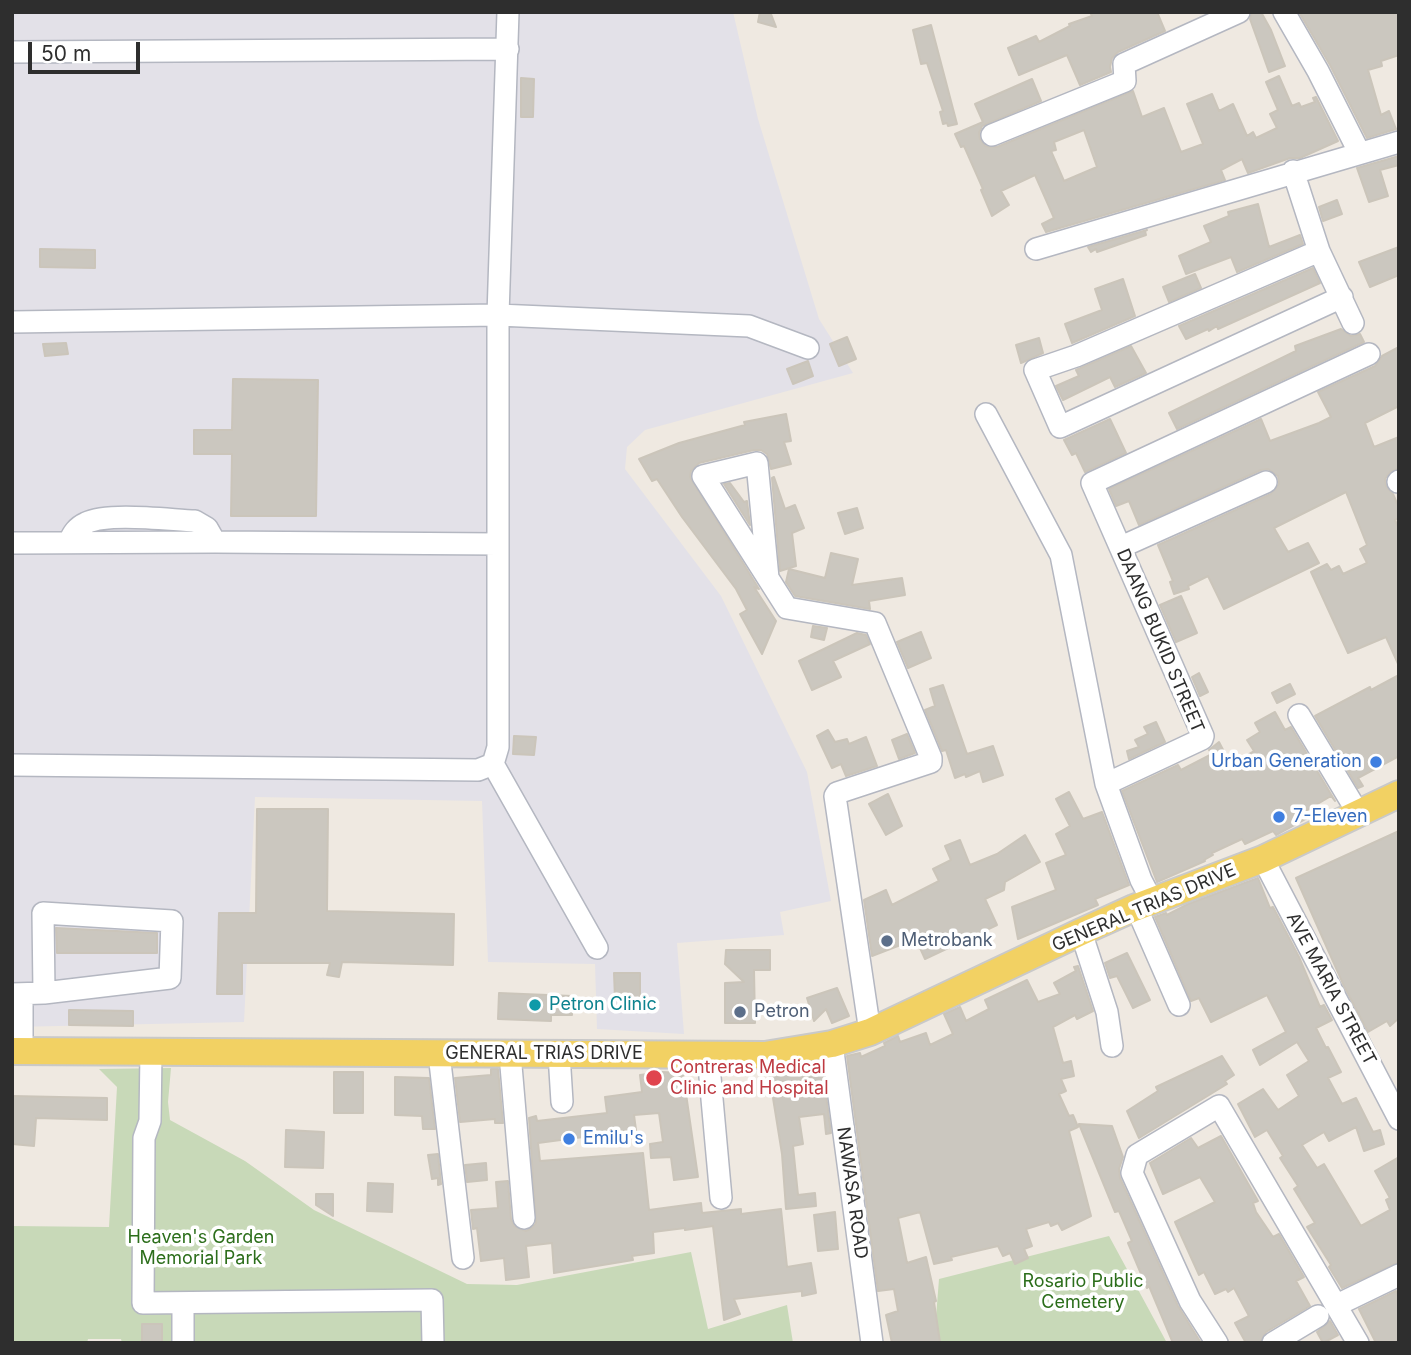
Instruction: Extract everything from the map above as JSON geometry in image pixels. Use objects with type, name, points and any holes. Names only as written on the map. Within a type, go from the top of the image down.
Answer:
[{"type":"main road","name":"GENERAL TRIAS DRIVE","points":[[17,1051],[765,1055],[832,1044],[870,1032],[1081,932],[1264,859],[1399,794]]},
{"type":"street","points":[[12,765],[478,770],[492,764],[498,747],[498,315],[508,12]]},
{"type":"street","points":[[992,135],[1125,81],[1124,64],[1239,12]]},
{"type":"street","points":[[1284,12],[1318,71],[1359,152]]},
{"type":"street","points":[[12,52],[508,49]]},
{"type":"street","points":[[1035,249],[1399,142]]},
{"type":"street","points":[[1293,171],[1319,251],[1353,323]]},
{"type":"street","points":[[1319,251],[1076,356],[1035,370],[1060,427],[1342,298]]},
{"type":"street","points":[[12,322],[498,315],[749,326],[808,348]]},
{"type":"street","name":"DAANG BUKID STREET","points":[[1106,784],[1203,737],[1092,483],[1370,354]]},
{"type":"street","points":[[986,414],[1062,555],[1106,784],[1141,880],[1138,908],[1158,988]]},
{"type":"street","points":[[768,578],[757,463],[703,476],[768,578],[788,608],[875,623],[932,760],[837,793],[835,796],[870,1032]]},
{"type":"street","points":[[1121,547],[1266,482]]},
{"type":"street","points":[[12,543],[69,542],[74,531],[101,518],[195,521],[207,527],[215,542],[498,544]]},
{"type":"street","points":[[1299,715],[1358,813]]},
{"type":"street","points":[[492,764],[597,948]]},
{"type":"street","name":"AVE MARIA STREET","points":[[1264,859],[1399,1119]]},
{"type":"street","points":[[1138,908],[1179,1005]]},
{"type":"street","points":[[17,1051],[17,994],[44,993],[170,978],[172,920],[43,913],[44,993]]},
{"type":"street","points":[[1081,932],[1107,1012],[1112,1046]]},
{"type":"street","name":"NAWASA ROAD","points":[[832,1044],[872,1343]]},
{"type":"street","points":[[146,1052],[150,1121],[144,1138],[142,1301],[183,1303],[432,1300],[433,1343]]},
{"type":"street","points":[[439,1054],[463,1258]]},
{"type":"street","points":[[510,1054],[524,1218]]},
{"type":"street","points":[[559,1054],[562,1102]]},
{"type":"street","points":[[708,1055],[721,1198]]},
{"type":"street","points":[[1217,1343],[1190,1301],[1132,1173],[1137,1155],[1215,1106],[1221,1108],[1358,1343]]},
{"type":"street","points":[[1337,1305],[1399,1275]]},
{"type":"street","points":[[183,1303],[183,1343]]},
{"type":"street","points":[[1273,1343],[1318,1316]]},
{"type":"shaded area","points":[[12,12],[733,12],[758,119],[819,319],[853,373],[645,430],[627,447],[625,469],[721,596],[807,772],[831,901],[780,912],[784,935],[677,943],[684,1034],[597,1029],[595,964],[488,962],[482,801],[255,797],[244,1022],[12,1027]]},
{"type":"green space","name":"Heaven's Garden Memorial Park","points":[[171,1068],[168,1102],[170,1120],[245,1161],[314,1210],[467,1284],[517,1285],[691,1252],[708,1329],[787,1305],[793,1343],[122,1343],[121,1339],[88,1339],[87,1343],[12,1343],[12,1226],[109,1227],[117,1087],[99,1069]]},
{"type":"green space","name":"Rosario Public Cemetery","points":[[1109,1236],[1167,1343],[934,1343],[939,1279]]},
{"type":"building","points":[[760,12],[771,14],[776,27],[758,22]]},
{"type":"building","points":[[1090,12],[1157,12],[1165,31],[1118,52],[1112,58],[1111,72],[1080,85],[1067,55],[1019,75],[1008,48],[1036,36],[1039,42],[1070,26],[1069,24],[1092,16]]},
{"type":"building","points":[[1252,12],[1261,12],[1285,66],[1269,72],[1250,19]]},
{"type":"building","points":[[1299,12],[1399,12],[1399,55],[1381,61],[1382,66],[1368,70],[1381,115],[1389,111],[1396,129],[1367,138],[1330,65]]},
{"type":"building","points":[[931,25],[957,124],[948,126],[947,123],[943,124],[940,112],[943,111],[927,63],[921,64],[913,30]]},
{"type":"building","points":[[1279,76],[1292,106],[1299,103],[1301,107],[1315,102],[1313,98],[1316,97],[1338,141],[1300,158],[1290,158],[1248,173],[1242,159],[1221,170],[1225,180],[1046,232],[1042,224],[1054,218],[1035,175],[1001,191],[1009,205],[992,216],[964,146],[961,147],[955,134],[983,122],[975,104],[1032,79],[1041,101],[982,126],[979,133],[985,146],[997,147],[1133,91],[1142,117],[1164,108],[1181,152],[1203,144],[1187,104],[1212,94],[1219,111],[1233,104],[1247,136],[1253,132],[1256,138],[1277,128],[1270,114],[1278,110],[1266,82]],"holes":[[[1084,130],[1097,167],[1064,181],[1051,151],[1056,150],[1054,142]]]},
{"type":"building","points":[[521,78],[534,79],[533,117],[521,117]]},
{"type":"building","points":[[1399,156],[1399,165],[1380,170],[1388,196],[1369,202],[1357,168]]},
{"type":"building","points":[[1337,200],[1342,214],[1323,221],[1319,207]]},
{"type":"building","points":[[1258,204],[1269,247],[1300,235],[1303,244],[1237,272],[1231,257],[1186,274],[1179,256],[1211,242],[1204,226],[1229,216],[1228,212]]},
{"type":"building","points":[[1147,230],[1146,235],[1097,252],[1096,249],[1091,252],[1088,247]]},
{"type":"building","points":[[1399,247],[1399,275],[1370,287],[1359,262]]},
{"type":"building","points":[[40,249],[95,250],[95,268],[40,267]]},
{"type":"building","points":[[1313,268],[1320,283],[1218,329],[1217,326],[1186,339],[1179,326]]},
{"type":"building","points":[[1195,274],[1201,288],[1169,302],[1163,287]]},
{"type":"building","points":[[1123,279],[1135,316],[1072,343],[1065,324],[1102,310],[1095,289]]},
{"type":"building","points":[[1341,329],[1351,336],[1360,334],[1364,342],[1177,429],[1169,413],[1296,351],[1295,346]]},
{"type":"building","points":[[847,337],[856,359],[839,366],[830,344]]},
{"type":"building","points":[[1039,338],[1043,353],[1021,363],[1016,345]]},
{"type":"building","points":[[66,343],[68,354],[45,356],[43,344]]},
{"type":"building","points":[[1131,346],[1146,373],[1115,387],[1110,377],[1063,400],[1056,386],[1079,376],[1076,370]]},
{"type":"building","points":[[1399,347],[1399,406],[1365,423],[1374,447],[1399,437],[1399,468],[1390,472],[1385,479],[1386,486],[1399,508],[1399,518],[1395,520],[1399,529],[1399,666],[1386,637],[1348,653],[1311,572],[1327,564],[1331,570],[1339,566],[1343,574],[1367,563],[1360,549],[1367,545],[1346,492],[1274,528],[1288,552],[1308,543],[1319,563],[1224,609],[1208,576],[1188,586],[1189,589],[1174,594],[1170,582],[1173,581],[1158,545],[1271,494],[1279,484],[1278,476],[1268,469],[1261,470],[1139,525],[1129,501],[1116,506],[1109,489],[1261,419],[1270,441],[1319,423],[1331,417],[1318,392],[1375,366],[1382,356]]},
{"type":"building","points":[[808,361],[813,376],[793,384],[787,369]]},
{"type":"building","points":[[233,379],[318,380],[316,516],[231,516],[232,454],[194,454],[194,430],[232,430]]},
{"type":"building","points":[[786,414],[791,441],[784,442],[791,464],[771,469],[767,454],[754,450],[699,463],[691,471],[690,477],[776,621],[762,654],[740,614],[747,610],[736,589],[657,479],[652,481],[639,459],[679,443],[745,425],[744,422]]},
{"type":"building","points":[[1110,419],[1126,453],[1085,472],[1076,453],[1072,455],[1064,440]]},
{"type":"building","points":[[774,477],[785,509],[795,505],[804,528],[792,533],[796,566],[780,571],[772,478]]},
{"type":"building","points":[[730,483],[744,502],[747,501],[750,525],[724,484]]},
{"type":"building","points":[[857,508],[863,528],[845,534],[838,513]]},
{"type":"building","points":[[831,553],[858,559],[852,585],[902,578],[905,595],[869,601],[870,609],[795,596],[786,582],[789,569],[825,578]]},
{"type":"building","points":[[1181,596],[1197,633],[1176,642],[1160,605]]},
{"type":"building","points":[[813,626],[827,628],[824,640],[811,637]]},
{"type":"building","points":[[921,632],[931,658],[908,668],[897,642]]},
{"type":"building","points":[[857,633],[866,635],[870,644],[833,661],[841,677],[812,690],[799,661]]},
{"type":"building","points":[[1199,673],[1208,692],[1200,696],[1192,677]]},
{"type":"building","points":[[1399,675],[1399,756],[1358,778],[1363,786],[1358,788],[1315,716]]},
{"type":"building","points":[[1290,684],[1295,694],[1277,703],[1272,693]]},
{"type":"building","points":[[943,685],[967,754],[993,746],[1003,775],[983,782],[980,771],[955,778],[946,750],[942,751],[925,710],[935,706],[930,689]]},
{"type":"building","points":[[1275,712],[1285,730],[1291,727],[1335,801],[1331,796],[1304,812],[1307,818],[1276,835],[1273,831],[1245,844],[1242,839],[1212,853],[1205,861],[1157,882],[1122,791],[1178,765],[1181,770],[1212,754],[1209,750],[1219,742],[1231,765],[1254,751],[1247,740],[1260,732],[1255,723]]},
{"type":"building","points":[[1156,722],[1165,742],[1129,759],[1127,751],[1139,747],[1135,740],[1148,734],[1144,727]]},
{"type":"building","points":[[828,730],[835,742],[847,739],[849,744],[866,737],[877,766],[846,776],[841,764],[832,768],[817,736]]},
{"type":"building","points":[[907,734],[915,753],[899,759],[892,740]]},
{"type":"building","points":[[514,736],[536,737],[534,755],[513,754]]},
{"type":"building","points":[[1069,792],[1083,819],[1102,812],[1129,885],[1095,899],[1098,905],[1018,939],[1012,907],[1056,890],[1046,863],[1066,855],[1056,834],[1070,826],[1056,799]]},
{"type":"building","points":[[888,794],[902,826],[886,835],[869,804]]},
{"type":"building","points":[[257,809],[328,809],[327,911],[454,914],[453,965],[342,962],[339,977],[327,975],[330,963],[242,963],[242,994],[217,994],[219,913],[256,913]]},
{"type":"building","points":[[1399,831],[1399,1018],[1390,1026],[1387,1021],[1368,1032],[1344,986],[1296,878]]},
{"type":"building","points":[[1025,835],[1040,862],[1005,882],[1004,890],[985,899],[997,925],[925,959],[916,939],[872,956],[864,900],[886,890],[892,905],[939,881],[933,869],[951,860],[945,846],[960,840],[970,865],[997,854]]},
{"type":"building","points":[[1258,878],[1270,908],[1273,907],[1299,957],[1320,1007],[1324,1005],[1332,1020],[1316,1028],[1341,1072],[1328,1078],[1342,1104],[1356,1098],[1373,1132],[1380,1130],[1384,1144],[1364,1151],[1356,1127],[1329,1141],[1324,1132],[1302,1145],[1317,1168],[1324,1164],[1361,1226],[1390,1210],[1386,1200],[1390,1198],[1375,1171],[1399,1157],[1399,1262],[1342,1288],[1307,1227],[1315,1223],[1294,1189],[1298,1186],[1280,1158],[1283,1156],[1267,1130],[1255,1137],[1238,1104],[1263,1089],[1278,1110],[1299,1096],[1287,1075],[1309,1061],[1297,1042],[1260,1065],[1253,1050],[1286,1032],[1267,995],[1211,1022],[1199,998],[1191,1001],[1155,917],[1166,913],[1167,915],[1188,904]]},
{"type":"building","points":[[56,928],[157,933],[157,953],[57,953]]},
{"type":"building","points":[[726,950],[770,950],[770,970],[754,970],[755,1023],[725,1023],[725,983],[744,982],[725,964]]},
{"type":"building","points":[[1127,953],[1150,1000],[1133,1008],[1117,976],[1110,978],[1105,963]]},
{"type":"building","points":[[1078,966],[1093,1011],[1077,1019],[1075,1015],[1053,1027],[1063,1063],[1071,1061],[1074,1076],[1061,1079],[1066,1091],[1059,1094],[1069,1116],[1073,1115],[1078,1127],[1069,1131],[1091,1216],[1062,1230],[1058,1223],[1051,1226],[1049,1222],[1026,1229],[1032,1246],[1024,1249],[1028,1258],[1015,1264],[1010,1253],[1003,1256],[998,1246],[951,1257],[952,1260],[934,1264],[920,1212],[898,1218],[907,1263],[926,1257],[936,1301],[940,1342],[892,1343],[886,1315],[898,1311],[894,1289],[878,1291],[847,1056],[860,1053],[861,1057],[885,1046],[884,1043],[898,1036],[900,1042],[926,1033],[930,1045],[953,1034],[944,1014],[960,1007],[966,1021],[989,1009],[985,1000],[1027,980],[1038,1002],[1060,994],[1054,983],[1076,971],[1074,967]]},
{"type":"building","points":[[614,973],[640,973],[640,999],[615,999]]},
{"type":"building","points":[[837,988],[849,1016],[832,1023],[826,1009],[814,1021],[807,998]]},
{"type":"building","name":"Petron Clinic","points":[[499,993],[572,996],[572,1015],[551,1015],[551,1021],[498,1019]]},
{"type":"building","points":[[69,1010],[133,1011],[133,1026],[69,1025]]},
{"type":"building","points":[[1222,1056],[1234,1075],[1225,1081],[1227,1084],[1139,1138],[1127,1111],[1158,1091],[1156,1087]]},
{"type":"building","points":[[822,1065],[831,1133],[826,1134],[824,1114],[799,1117],[803,1144],[793,1146],[798,1195],[815,1193],[816,1206],[786,1209],[782,1154],[769,1073]]},
{"type":"building","points":[[491,1069],[498,1069],[503,1123],[495,1123],[495,1119],[460,1122],[455,1078],[491,1075]]},
{"type":"building","points":[[334,1072],[363,1072],[363,1113],[334,1113]]},
{"type":"building","points":[[683,1073],[698,1177],[674,1180],[671,1157],[651,1158],[650,1144],[663,1142],[659,1113],[634,1115],[636,1130],[538,1143],[540,1161],[643,1153],[649,1210],[701,1203],[702,1213],[741,1209],[741,1214],[781,1209],[787,1267],[811,1263],[816,1293],[802,1296],[802,1291],[734,1299],[740,1314],[724,1320],[713,1226],[653,1232],[654,1253],[632,1256],[633,1260],[554,1273],[552,1243],[526,1246],[529,1277],[506,1280],[504,1258],[481,1261],[477,1228],[473,1229],[471,1210],[498,1208],[496,1182],[508,1181],[514,1226],[526,1231],[536,1223],[529,1118],[536,1116],[537,1121],[607,1113],[605,1097],[642,1092],[640,1075]]},
{"type":"building","points":[[395,1077],[429,1078],[435,1129],[423,1129],[422,1116],[395,1115]]},
{"type":"building","points":[[12,1096],[107,1098],[107,1120],[36,1118],[34,1146],[12,1144]]},
{"type":"building","points":[[1079,1124],[1112,1126],[1123,1157],[1119,1169],[1120,1178],[1178,1306],[1201,1343],[1173,1343],[1128,1243],[1132,1241],[1119,1211],[1115,1212]]},
{"type":"building","points":[[286,1130],[324,1132],[323,1168],[285,1167]]},
{"type":"building","points":[[1221,1136],[1258,1201],[1253,1203],[1256,1212],[1273,1237],[1279,1234],[1304,1277],[1296,1281],[1310,1306],[1266,1332],[1260,1343],[1246,1343],[1235,1323],[1249,1316],[1234,1288],[1215,1294],[1204,1272],[1199,1275],[1175,1222],[1215,1202],[1200,1177],[1163,1194],[1150,1163],[1191,1138],[1198,1148]]},
{"type":"building","points":[[438,1154],[441,1184],[438,1185],[438,1178],[432,1179],[428,1155]]},
{"type":"building","points":[[486,1163],[487,1180],[467,1182],[465,1165]]},
{"type":"building","points":[[368,1183],[393,1184],[392,1212],[367,1211]]},
{"type":"building","points":[[316,1194],[333,1194],[333,1216],[316,1205]]},
{"type":"building","points":[[835,1212],[838,1249],[818,1251],[814,1215]]},
{"type":"building","points":[[1396,1291],[1399,1297],[1399,1343],[1376,1343],[1359,1309]]},
{"type":"building","points":[[1330,1321],[1338,1335],[1323,1343],[1317,1332]]},
{"type":"building","points":[[142,1324],[162,1324],[162,1343],[142,1343]]},
{"type":"place","name":"Urban Generation","points":[[1376,762]]},
{"type":"place","name":"7-Eleven","points":[[1279,817]]},
{"type":"place","name":"Metrobank","points":[[887,941]]},
{"type":"place","name":"Petron Clinic","points":[[535,1005]]},
{"type":"place","name":"Petron","points":[[740,1012]]},
{"type":"place","name":"Contreras Medical Clinic and Hospital","points":[[654,1078]]},
{"type":"place","name":"Emilu's","points":[[569,1139]]}]
